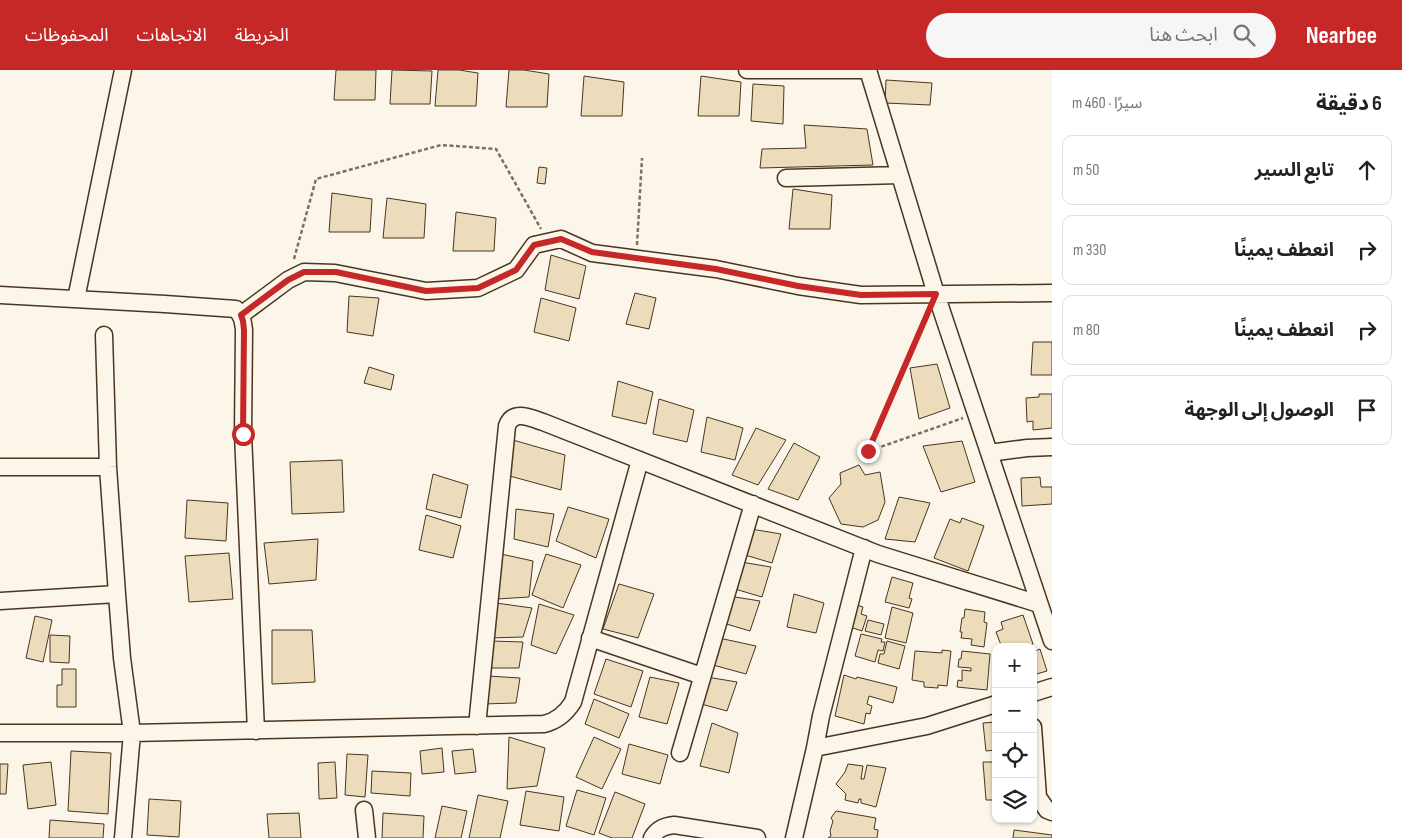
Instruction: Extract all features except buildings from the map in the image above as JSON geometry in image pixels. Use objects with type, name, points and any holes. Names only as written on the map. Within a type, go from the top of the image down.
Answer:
[{"type":"street","points":[[76,299],[123,70]]},
{"type":"street","points":[[747,70],[868,70],[936,294],[1052,640]]},
{"type":"street","points":[[786,178],[900,176]]},
{"type":"street","points":[[241,315],[288,280],[304,272],[336,272],[426,291],[478,288],[516,270],[534,245],[561,239],[592,252],[716,269],[798,286],[861,295],[1052,293]]},
{"type":"street","points":[[0,295],[236,309],[241,315],[244,330],[243,434],[256,731]]},
{"type":"street","points":[[104,335],[108,467],[122,658],[132,733],[122,838]]},
{"type":"street","points":[[478,726],[506,436],[508,422],[516,416],[522,415],[878,554],[1039,604]]},
{"type":"street","points":[[989,453],[1052,447]]},
{"type":"street","points":[[0,733],[256,731],[544,724],[555,721],[572,702],[640,460]]},
{"type":"street","points":[[0,467],[108,467]]},
{"type":"street","points":[[680,753],[753,504]]},
{"type":"street","points":[[794,838],[821,716],[864,548]]},
{"type":"street","points":[[0,601],[117,594]]},
{"type":"street","points":[[590,638],[702,676]]},
{"type":"street","points":[[1037,692],[1052,687]]},
{"type":"street","points":[[815,748],[927,726],[992,705]]},
{"type":"street","points":[[1033,733],[1038,797],[1047,810],[1052,812]]},
{"type":"street","points":[[364,810],[367,838]]},
{"type":"street","points":[[652,838],[662,828],[674,825],[757,838]]},
{"type":"path","points":[[288,280],[316,179],[441,145],[496,149],[548,242]]},
{"type":"path","points":[[636,259],[642,158]]},
{"type":"path","points":[[936,294],[868,451],[976,414]]},
{"type":"route","points":[[243,434],[244,330],[241,315],[288,280],[304,272],[336,272],[426,291],[478,288],[516,270],[534,245],[561,239],[592,252],[716,269],[798,286],[861,295],[936,294],[868,451]]}]
